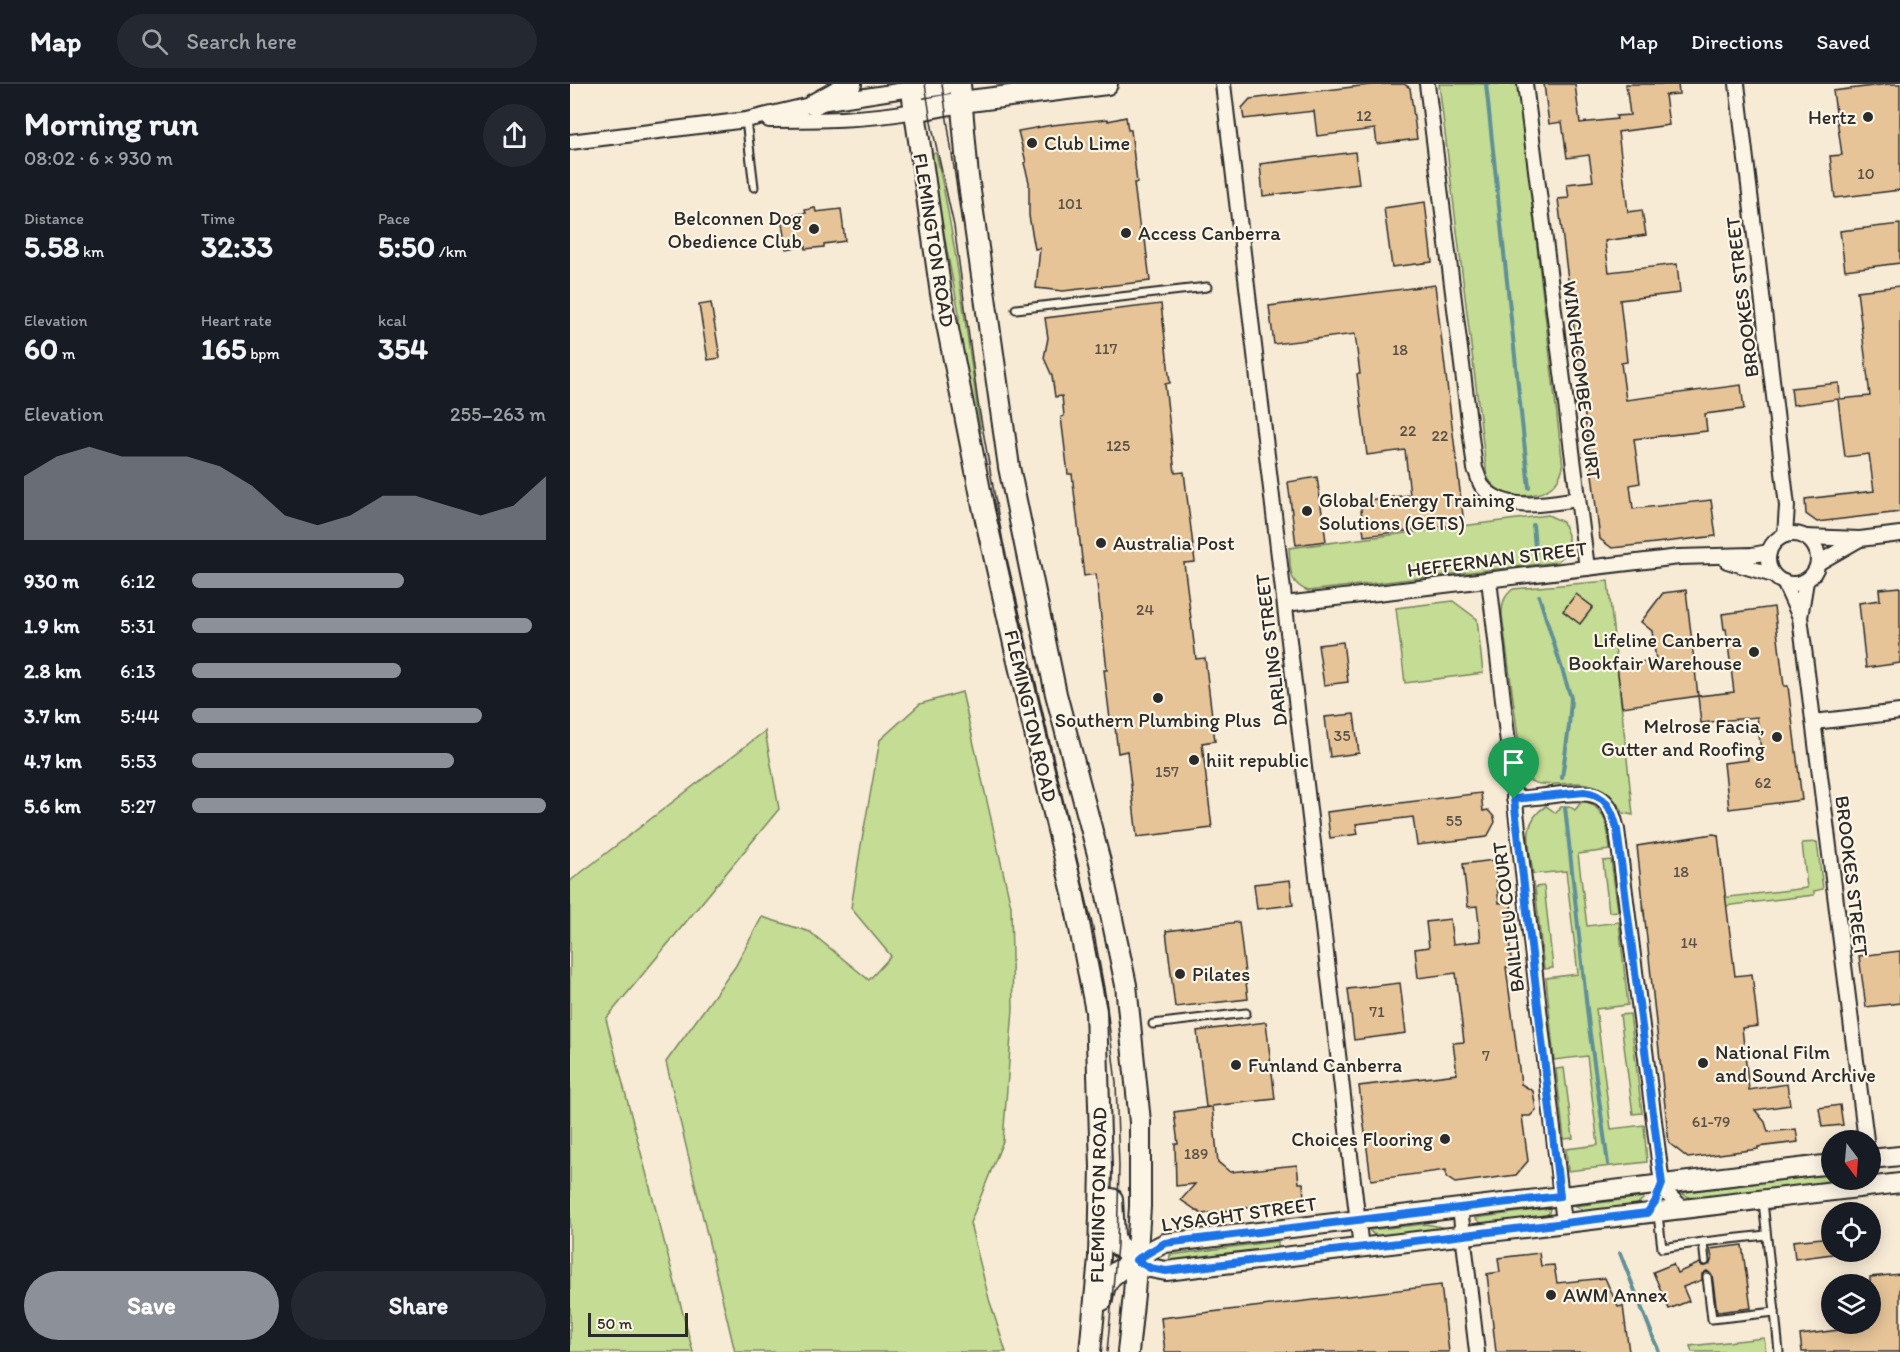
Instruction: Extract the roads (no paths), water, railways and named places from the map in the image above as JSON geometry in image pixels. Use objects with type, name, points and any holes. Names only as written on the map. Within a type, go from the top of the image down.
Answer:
[{"type":"main road","points":[[814,104],[850,84]]},
{"type":"main road","points":[[911,87],[945,84]]},
{"type":"main road","points":[[914,111],[961,93],[1107,84]]},
{"type":"main road","name":"FLEMINGTON ROAD","points":[[911,87],[941,294],[984,511],[1073,893],[1096,1011],[1101,1167],[1099,1258],[1090,1352]]},
{"type":"main road","name":"FLEMINGTON ROAD","points":[[961,93],[968,177],[1010,467],[1056,694],[1100,861],[1126,985],[1140,1122],[1140,1207],[1128,1352]]},
{"type":"main road","points":[[1096,1011],[1104,1055],[1114,1236],[1117,1245],[1136,1260],[1115,1272],[1105,1285],[1097,1352]]},
{"type":"street","name":"DARLING STREET","points":[[1223,84],[1361,1248]]},
{"type":"street","name":"WINCHCOMBE COURT","points":[[1427,84],[1476,468],[1482,486],[1497,498],[1516,504],[1539,504],[1578,499],[1525,84]]},
{"type":"street","name":"BROOKES STREET","points":[[1737,84],[1787,506],[1796,536]]},
{"type":"street","points":[[570,142],[746,120],[814,104],[911,87]]},
{"type":"street","points":[[746,120],[841,120],[914,111]]},
{"type":"street","points":[[1578,499],[1587,568]]},
{"type":"street","points":[[1796,536],[1816,548],[1818,563],[1816,570],[1799,584],[1779,579],[1769,568],[1769,552],[1772,545],[1796,536],[1860,539],[1900,534]]},
{"type":"street","points":[[1818,563],[1860,539]]},
{"type":"street","name":"HEFFERNAN STREET","points":[[1285,604],[1679,557],[1752,555],[1769,552]]},
{"type":"street","name":"HEFFERNAN STREET","points":[[1714,556],[1779,579]]},
{"type":"street","name":"BROOKES STREET","points":[[1779,579],[1800,617]]},
{"type":"street","name":"BAILLIEU COURT","points":[[1489,580],[1564,1223]]},
{"type":"street","name":"BROOKES STREET","points":[[1806,580],[1800,617],[1865,1130]]},
{"type":"street","points":[[1814,722],[1900,712]]},
{"type":"street","points":[[1514,799],[1591,793],[1607,804],[1614,815],[1662,1184],[1669,1197],[1684,1209]]},
{"type":"street","points":[[1881,1159],[1900,1156]]},
{"type":"street","name":"LYSAGHT STREET","points":[[1136,1260],[1165,1243],[1821,1165]]},
{"type":"street","points":[[1881,1182],[1900,1183]]},
{"type":"street","points":[[1652,1213],[1662,1184]]},
{"type":"street","points":[[1136,1260],[1150,1268],[1166,1271],[1652,1213],[1821,1190]]},
{"type":"street","points":[[1460,1208],[1476,1352]]},
{"type":"lane","points":[[746,120],[754,187]]},
{"type":"lane","points":[[1016,309],[1207,288]]},
{"type":"lane","points":[[1153,1024],[1246,1013]]},
{"type":"lane","points":[[1762,1199],[1779,1352]]},
{"type":"lane","points":[[1652,1213],[1662,1248],[1766,1235]]},
{"type":"lane","points":[[1703,1242],[1706,1261]]},
{"type":"lane","points":[[1707,1277],[1712,1319],[1775,1312]]},
{"type":"waterway","points":[[1486,84],[1529,488]]},
{"type":"waterway","points":[[1533,525],[1536,558]]},
{"type":"waterway","points":[[1539,596],[1571,698],[1562,778]]},
{"type":"waterway","points":[[1565,807],[1589,1027],[1608,1164]]},
{"type":"waterway","points":[[1620,1253],[1659,1352]]},
{"type":"tram line","points":[[925,84],[954,226],[978,403],[1003,542],[1093,928],[1106,999],[1116,1083],[1119,1166],[1117,1245],[1107,1352]]},
{"type":"tram line","points":[[942,84],[962,224]]},
{"type":"place","name":"Hertz","points":[[1868,117]]},
{"type":"place","name":"Club Lime","points":[[1032,143]]},
{"type":"place","name":"Belconnen Dog Obedience Club","points":[[814,229]]},
{"type":"place","name":"Access Canberra","points":[[1126,233]]},
{"type":"place","name":"Global Energy Training Solutions (GETS)","points":[[1307,511]]},
{"type":"place","name":"Australia Post","points":[[1101,543]]},
{"type":"place","name":"Lifeline Canberra Bookfair Warehouse","points":[[1754,652]]},
{"type":"place","name":"Southern Plumbing Plus","points":[[1158,698]]},
{"type":"place","name":"Melrose Facia, Gutter and Roofing","points":[[1777,737]]},
{"type":"place","name":"hiit republic","points":[[1194,760]]},
{"type":"place","name":"Pilates","points":[[1180,974]]},
{"type":"place","name":"National Film and Sound Archive","points":[[1703,1063]]},
{"type":"place","name":"Funland Canberra","points":[[1236,1065]]},
{"type":"place","name":"Choices Flooring","points":[[1445,1139]]},
{"type":"place","name":"AWM Annex","points":[[1551,1295]]}]
